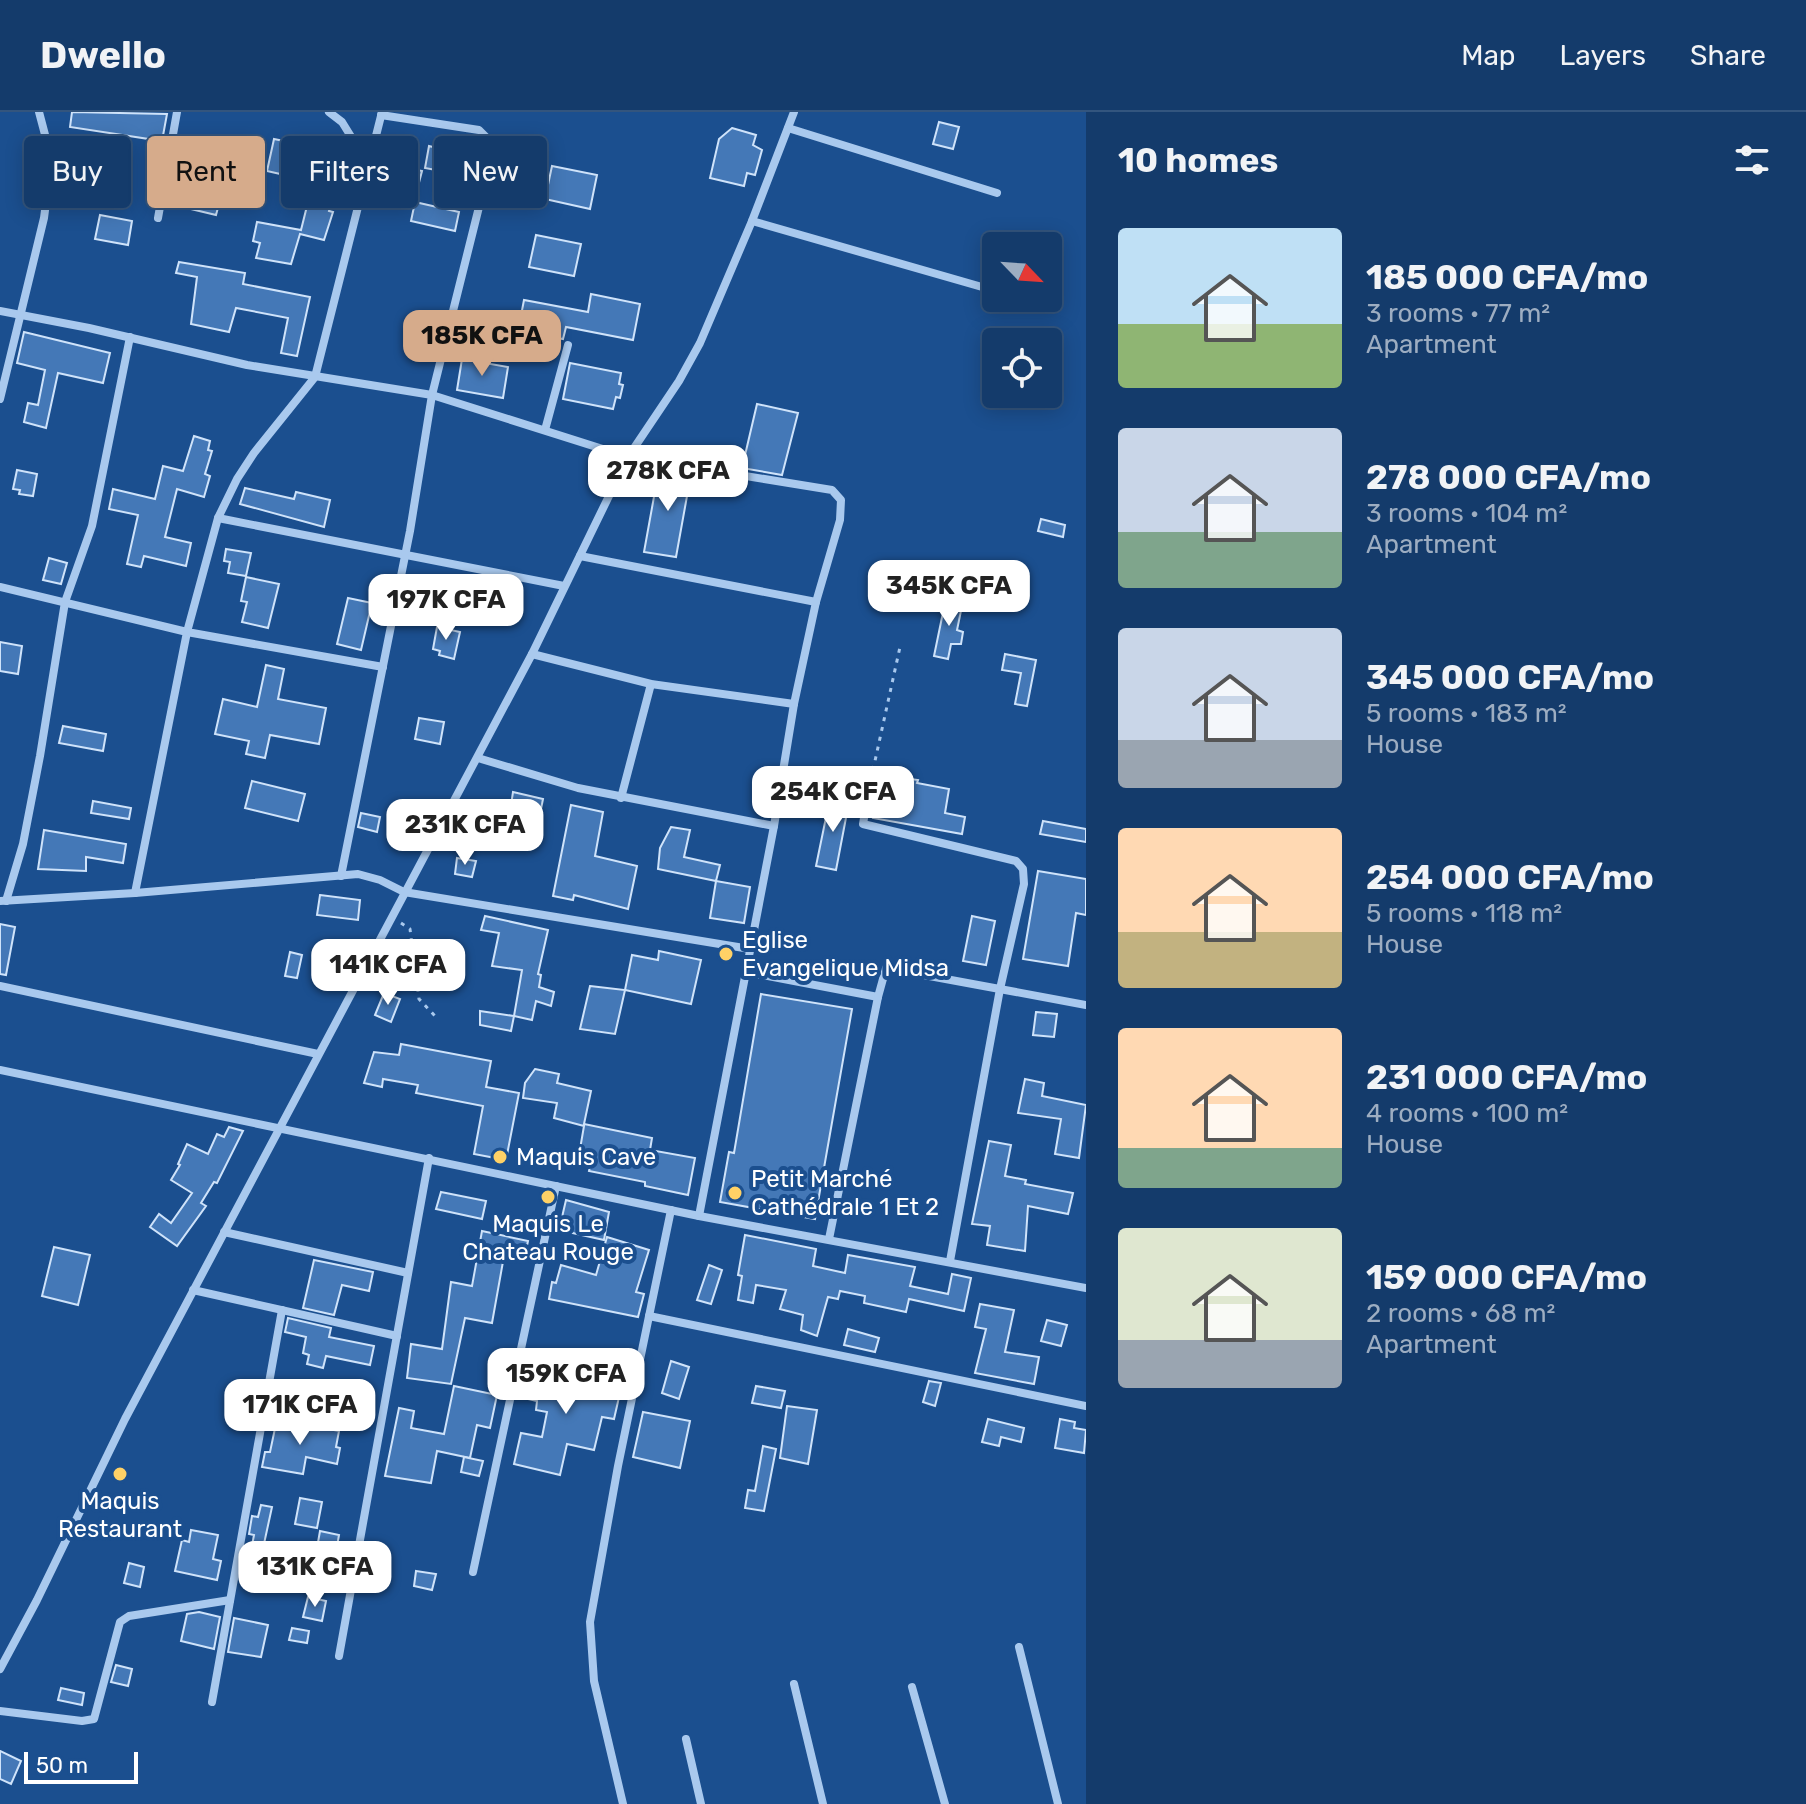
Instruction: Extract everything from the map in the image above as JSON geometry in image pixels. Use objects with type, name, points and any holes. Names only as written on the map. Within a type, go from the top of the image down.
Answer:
[{"type":"street","points":[[0,399],[44,218],[49,179],[48,146],[39,112]]},
{"type":"street","points":[[158,218],[177,112]]},
{"type":"street","points":[[329,112],[342,122],[351,136]]},
{"type":"street","points":[[0,1669],[125,1419],[532,654],[628,457],[679,381],[700,343],[794,112]]},
{"type":"street","points":[[341,876],[405,555],[432,395],[493,151],[489,140],[479,130],[381,114],[375,136]]},
{"type":"street","points":[[788,128],[997,193]]},
{"type":"street","points":[[135,893],[187,632],[218,518],[254,453],[315,377],[357,208]]},
{"type":"street","points":[[752,221],[982,287]]},
{"type":"street","points":[[0,311],[247,365],[432,395],[628,457],[832,490],[841,500],[840,520],[816,602],[794,704],[774,826],[699,1216]]},
{"type":"street","points":[[130,337],[92,526],[65,602],[23,844],[3,901],[358,874],[380,880],[404,892],[750,949]]},
{"type":"street","points":[[545,430],[568,345]]},
{"type":"street","points":[[218,518],[564,586]]},
{"type":"street","points":[[580,556],[816,602]]},
{"type":"street","points":[[0,587],[187,632],[383,667]]},
{"type":"street","points":[[532,654],[651,684],[794,704]]},
{"type":"street","points":[[621,798],[651,684]]},
{"type":"street","points":[[478,758],[621,798],[774,826]]},
{"type":"street","points":[[781,788],[805,783],[870,782],[863,824],[1016,861],[1023,869],[1024,884],[1000,989],[950,1261]]},
{"type":"street","points":[[829,1239],[886,968],[1086,1005]]},
{"type":"street","points":[[746,972],[878,997]]},
{"type":"street","points":[[0,986],[318,1054]]},
{"type":"street","points":[[0,1070],[699,1216],[1086,1288]]},
{"type":"street","points":[[339,1656],[429,1158]]},
{"type":"street","points":[[473,1572],[556,1186]]},
{"type":"street","points":[[623,1804],[594,1681],[590,1622],[671,1210]]},
{"type":"street","points":[[224,1232],[408,1273]]},
{"type":"street","points":[[193,1290],[397,1336]]},
{"type":"street","points":[[212,1702],[282,1310]]},
{"type":"street","points":[[649,1316],[1086,1406]]},
{"type":"street","points":[[0,1711],[82,1721],[94,1719],[120,1622],[129,1616],[230,1600]]},
{"type":"street","points":[[1019,1647],[1058,1804]]},
{"type":"street","points":[[794,1684],[823,1804]]},
{"type":"street","points":[[912,1687],[945,1804]]},
{"type":"street","points":[[686,1739],[701,1804]]},
{"type":"path","points":[[870,782],[900,647]]},
{"type":"path","points":[[391,916],[410,929],[419,999],[436,1017]]},
{"type":"building","points":[[72,112],[167,114],[163,136],[147,136],[147,139],[70,127]]},
{"type":"building","points":[[939,122],[959,127],[953,149],[933,144]]},
{"type":"building","points":[[732,128],[756,135],[753,145],[762,150],[755,175],[747,173],[744,186],[710,178],[719,139]]},
{"type":"building","points":[[274,139],[281,140],[281,174],[267,171]]},
{"type":"building","points":[[429,146],[434,147],[434,170],[425,168]]},
{"type":"building","points":[[552,166],[597,175],[590,209],[547,199]]},
{"type":"building","points":[[418,203],[459,212],[455,231],[411,221]]},
{"type":"building","points":[[187,208],[218,208],[216,215]]},
{"type":"building","points":[[306,208],[330,208],[329,211],[333,212],[324,240],[300,234],[291,264],[256,258],[260,243],[253,241],[257,222],[301,230]]},
{"type":"building","points":[[100,215],[132,221],[128,245],[95,239]]},
{"type":"building","points":[[536,235],[581,244],[574,276],[529,267]]},
{"type":"building","points":[[179,262],[245,273],[243,284],[310,297],[297,356],[281,353],[288,318],[236,308],[229,332],[191,324],[197,277],[176,273]]},
{"type":"building","points":[[591,294],[640,304],[633,340],[566,327],[563,339],[518,331],[524,300],[588,312]]},
{"type":"building","points":[[24,332],[110,353],[103,383],[58,373],[46,428],[24,422],[28,403],[38,405],[45,370],[17,363]]},
{"type":"building","points":[[462,359],[508,367],[503,398],[457,390]]},
{"type":"building","points":[[570,363],[621,373],[619,384],[623,385],[613,409],[563,399]]},
{"type":"building","points":[[757,404],[798,413],[782,475],[742,468]]},
{"type":"building","points":[[194,436],[210,441],[208,450],[212,451],[205,474],[210,476],[204,497],[177,489],[165,537],[191,543],[186,566],[144,556],[141,567],[127,564],[138,515],[109,509],[113,489],[155,499],[163,466],[183,471]]},
{"type":"building","points":[[659,469],[691,474],[676,557],[644,552]]},
{"type":"building","points":[[17,470],[37,474],[33,496],[19,494],[20,490],[13,489]]},
{"type":"building","points":[[245,488],[294,499],[296,492],[330,500],[324,527],[240,504]]},
{"type":"building","points":[[1041,519],[1065,525],[1063,537],[1038,531]]},
{"type":"building","points":[[226,549],[251,553],[246,576],[228,573],[230,562],[224,561]]},
{"type":"building","points":[[49,558],[67,563],[61,584],[43,580]]},
{"type":"building","points":[[246,577],[279,584],[268,628],[242,622],[247,602],[241,601]]},
{"type":"building","points":[[348,598],[372,603],[361,650],[337,644]]},
{"type":"building","points":[[946,598],[963,601],[957,630],[963,632],[961,644],[951,644],[948,659],[934,656]]},
{"type":"building","points":[[437,627],[460,632],[454,659],[439,655],[440,651],[433,649]]},
{"type":"building","points":[[0,642],[22,646],[18,674],[0,671]]},
{"type":"building","points":[[1005,654],[1036,660],[1027,706],[1015,704],[1021,673],[1002,670]]},
{"type":"building","points":[[266,665],[284,669],[278,699],[326,708],[319,744],[270,735],[265,758],[246,754],[249,741],[215,734],[223,699],[257,707]]},
{"type":"building","points":[[419,718],[444,722],[440,744],[415,739]]},
{"type":"building","points":[[63,726],[106,734],[103,751],[59,743]]},
{"type":"building","points":[[883,775],[949,789],[945,813],[965,817],[962,834],[873,818]]},
{"type":"building","points":[[252,781],[305,794],[298,821],[245,808]]},
{"type":"building","points":[[513,792],[543,799],[534,844],[515,842],[521,807],[511,805]]},
{"type":"building","points":[[830,798],[849,802],[836,870],[816,866]]},
{"type":"building","points":[[93,801],[131,808],[129,819],[91,813]]},
{"type":"building","points":[[571,805],[603,812],[595,856],[637,866],[628,909],[574,895],[573,900],[553,896]]},
{"type":"building","points":[[361,813],[380,817],[377,832],[358,827]]},
{"type":"building","points":[[1043,821],[1086,829],[1086,842],[1040,834]]},
{"type":"building","points":[[671,827],[690,830],[684,857],[720,865],[716,881],[658,869],[660,848]]},
{"type":"building","points":[[44,830],[126,844],[123,863],[86,857],[86,871],[38,869]]},
{"type":"building","points":[[457,858],[476,861],[472,877],[455,874]]},
{"type":"building","points":[[1038,871],[1086,879],[1086,915],[1076,913],[1068,966],[1023,959]]},
{"type":"building","points":[[716,881],[750,887],[744,923],[710,918]]},
{"type":"building","points":[[320,895],[360,900],[358,920],[317,915]]},
{"type":"building","points":[[485,916],[548,930],[538,974],[541,975],[539,987],[554,992],[551,1006],[536,1001],[532,1020],[514,1016],[522,970],[492,966],[499,933],[481,930]]},
{"type":"building","points":[[972,916],[995,921],[986,965],[963,961]]},
{"type":"building","points":[[0,924],[15,927],[6,975],[0,974]]},
{"type":"building","points":[[659,951],[701,960],[691,1004],[625,990],[632,955],[658,960]]},
{"type":"building","points":[[290,952],[302,955],[297,978],[285,976]]},
{"type":"building","points":[[590,986],[625,990],[615,1034],[580,1029]]},
{"type":"building","points":[[384,993],[400,999],[391,1022],[375,1015]]},
{"type":"building","points":[[761,994],[852,1009],[815,1219],[720,1202],[729,1152],[734,1153]]},
{"type":"building","points":[[480,1011],[514,1016],[511,1031],[480,1025]]},
{"type":"building","points":[[1036,1012],[1057,1014],[1054,1037],[1033,1035]]},
{"type":"building","points":[[401,1044],[491,1061],[486,1087],[519,1093],[506,1160],[474,1154],[483,1106],[416,1093],[418,1085],[383,1079],[382,1087],[364,1083],[374,1052],[399,1055]]},
{"type":"building","points":[[535,1069],[559,1074],[557,1083],[591,1091],[584,1124],[652,1138],[650,1150],[695,1158],[688,1195],[645,1186],[645,1182],[589,1171],[592,1158],[579,1155],[584,1126],[554,1118],[557,1103],[523,1098],[525,1083]]},
{"type":"building","points":[[1025,1079],[1044,1083],[1042,1096],[1086,1105],[1079,1158],[1055,1154],[1061,1119],[1018,1113]]},
{"type":"building","points":[[229,1127],[243,1131],[217,1183],[214,1182],[201,1203],[206,1206],[177,1246],[150,1227],[159,1214],[171,1223],[192,1193],[171,1180],[187,1144],[208,1154],[217,1134],[224,1137]]},
{"type":"building","points":[[989,1141],[1011,1145],[1005,1176],[1026,1180],[1025,1184],[1073,1193],[1068,1214],[1028,1206],[1025,1251],[987,1245],[990,1226],[972,1224]]},
{"type":"building","points":[[441,1192],[486,1201],[482,1219],[436,1209]]},
{"type":"building","points":[[566,1200],[609,1212],[604,1240],[559,1230]]},
{"type":"building","points":[[482,1231],[528,1241],[524,1259],[504,1256],[492,1323],[465,1318],[451,1384],[407,1378],[411,1344],[442,1349],[451,1282],[472,1286]]},
{"type":"building","points":[[745,1235],[816,1249],[813,1266],[845,1273],[848,1255],[915,1267],[910,1286],[948,1294],[952,1274],[971,1278],[964,1311],[909,1299],[906,1312],[864,1303],[865,1296],[840,1291],[838,1299],[828,1297],[817,1336],[801,1330],[803,1315],[780,1309],[786,1290],[756,1285],[753,1303],[738,1300],[742,1276],[738,1275]]},
{"type":"building","points":[[607,1237],[649,1250],[636,1292],[644,1294],[638,1317],[549,1299],[552,1282],[556,1283],[561,1265],[596,1275]]},
{"type":"building","points":[[54,1247],[90,1255],[78,1305],[42,1296]]},
{"type":"building","points":[[314,1260],[373,1272],[369,1291],[342,1285],[334,1315],[303,1308]]},
{"type":"building","points":[[709,1265],[722,1270],[711,1304],[697,1300]]},
{"type":"building","points":[[980,1304],[1014,1310],[1005,1352],[1039,1357],[1034,1384],[975,1373],[986,1329],[975,1327]]},
{"type":"building","points":[[288,1318],[331,1328],[329,1337],[374,1346],[370,1365],[326,1356],[323,1368],[307,1364],[309,1355],[303,1353],[306,1337],[285,1332]]},
{"type":"building","points":[[1047,1320],[1067,1325],[1061,1346],[1041,1341]]},
{"type":"building","points":[[848,1329],[879,1338],[875,1352],[844,1345]]},
{"type":"building","points":[[671,1361],[689,1367],[679,1399],[662,1393]]},
{"type":"building","points":[[535,1365],[622,1384],[614,1419],[602,1417],[594,1450],[567,1444],[560,1475],[514,1464],[521,1433],[542,1437],[547,1412],[536,1410],[537,1401],[528,1399]]},
{"type":"building","points":[[929,1381],[941,1383],[935,1406],[923,1402]]},
{"type":"building","points":[[276,1382],[319,1391],[315,1404],[274,1395]]},
{"type":"building","points":[[454,1386],[497,1395],[490,1428],[477,1425],[470,1458],[437,1451],[431,1483],[385,1476],[399,1408],[414,1411],[411,1428],[444,1434]]},
{"type":"building","points":[[756,1386],[785,1391],[781,1408],[752,1403]]},
{"type":"building","points":[[787,1406],[817,1410],[808,1464],[780,1458]]},
{"type":"building","points":[[643,1412],[690,1421],[680,1468],[633,1457]]},
{"type":"building","points":[[277,1419],[339,1431],[337,1464],[306,1457],[303,1474],[262,1467],[265,1452],[270,1452]]},
{"type":"building","points":[[988,1419],[1024,1428],[1021,1442],[1001,1437],[999,1446],[982,1442]]},
{"type":"building","points":[[1060,1419],[1075,1422],[1074,1428],[1086,1430],[1084,1453],[1055,1448]]},
{"type":"building","points":[[763,1446],[776,1449],[764,1511],[745,1508],[748,1490],[755,1491]]},
{"type":"building","points":[[464,1457],[483,1461],[479,1476],[461,1472]]},
{"type":"building","points":[[300,1498],[322,1502],[317,1528],[295,1524]]},
{"type":"building","points":[[261,1505],[272,1507],[262,1553],[251,1551],[254,1535],[249,1534],[252,1516],[258,1517]]},
{"type":"building","points":[[191,1530],[218,1535],[213,1559],[221,1561],[217,1580],[175,1571],[182,1540],[189,1542]]},
{"type":"building","points":[[320,1531],[339,1535],[336,1552],[317,1548]]},
{"type":"building","points":[[129,1563],[144,1567],[140,1587],[124,1583]]},
{"type":"building","points":[[416,1571],[436,1574],[432,1590],[414,1586]]},
{"type":"building","points":[[308,1597],[326,1601],[322,1621],[303,1617]]},
{"type":"building","points":[[199,1612],[220,1617],[214,1649],[181,1641],[187,1614]]},
{"type":"building","points":[[234,1618],[268,1625],[261,1657],[228,1652]]},
{"type":"building","points":[[292,1628],[309,1631],[307,1643],[289,1640]]},
{"type":"building","points":[[116,1665],[132,1669],[128,1686],[111,1682]]},
{"type":"building","points":[[61,1688],[84,1693],[82,1705],[58,1700]]},
{"type":"building","points":[[0,1751],[21,1761],[11,1784],[0,1779]]},
{"type":"place","name":"Eglise Evangelique Midsa","points":[[726,954]]},
{"type":"place","name":"Maquis Cave","points":[[500,1157]]},
{"type":"place","name":"Petit Marché Cathédrale 1 Et 2","points":[[735,1193]]},
{"type":"place","name":"Maquis Le Chateau Rouge","points":[[548,1197]]},
{"type":"place","name":"Maquis Restaurant","points":[[120,1474]]}]
